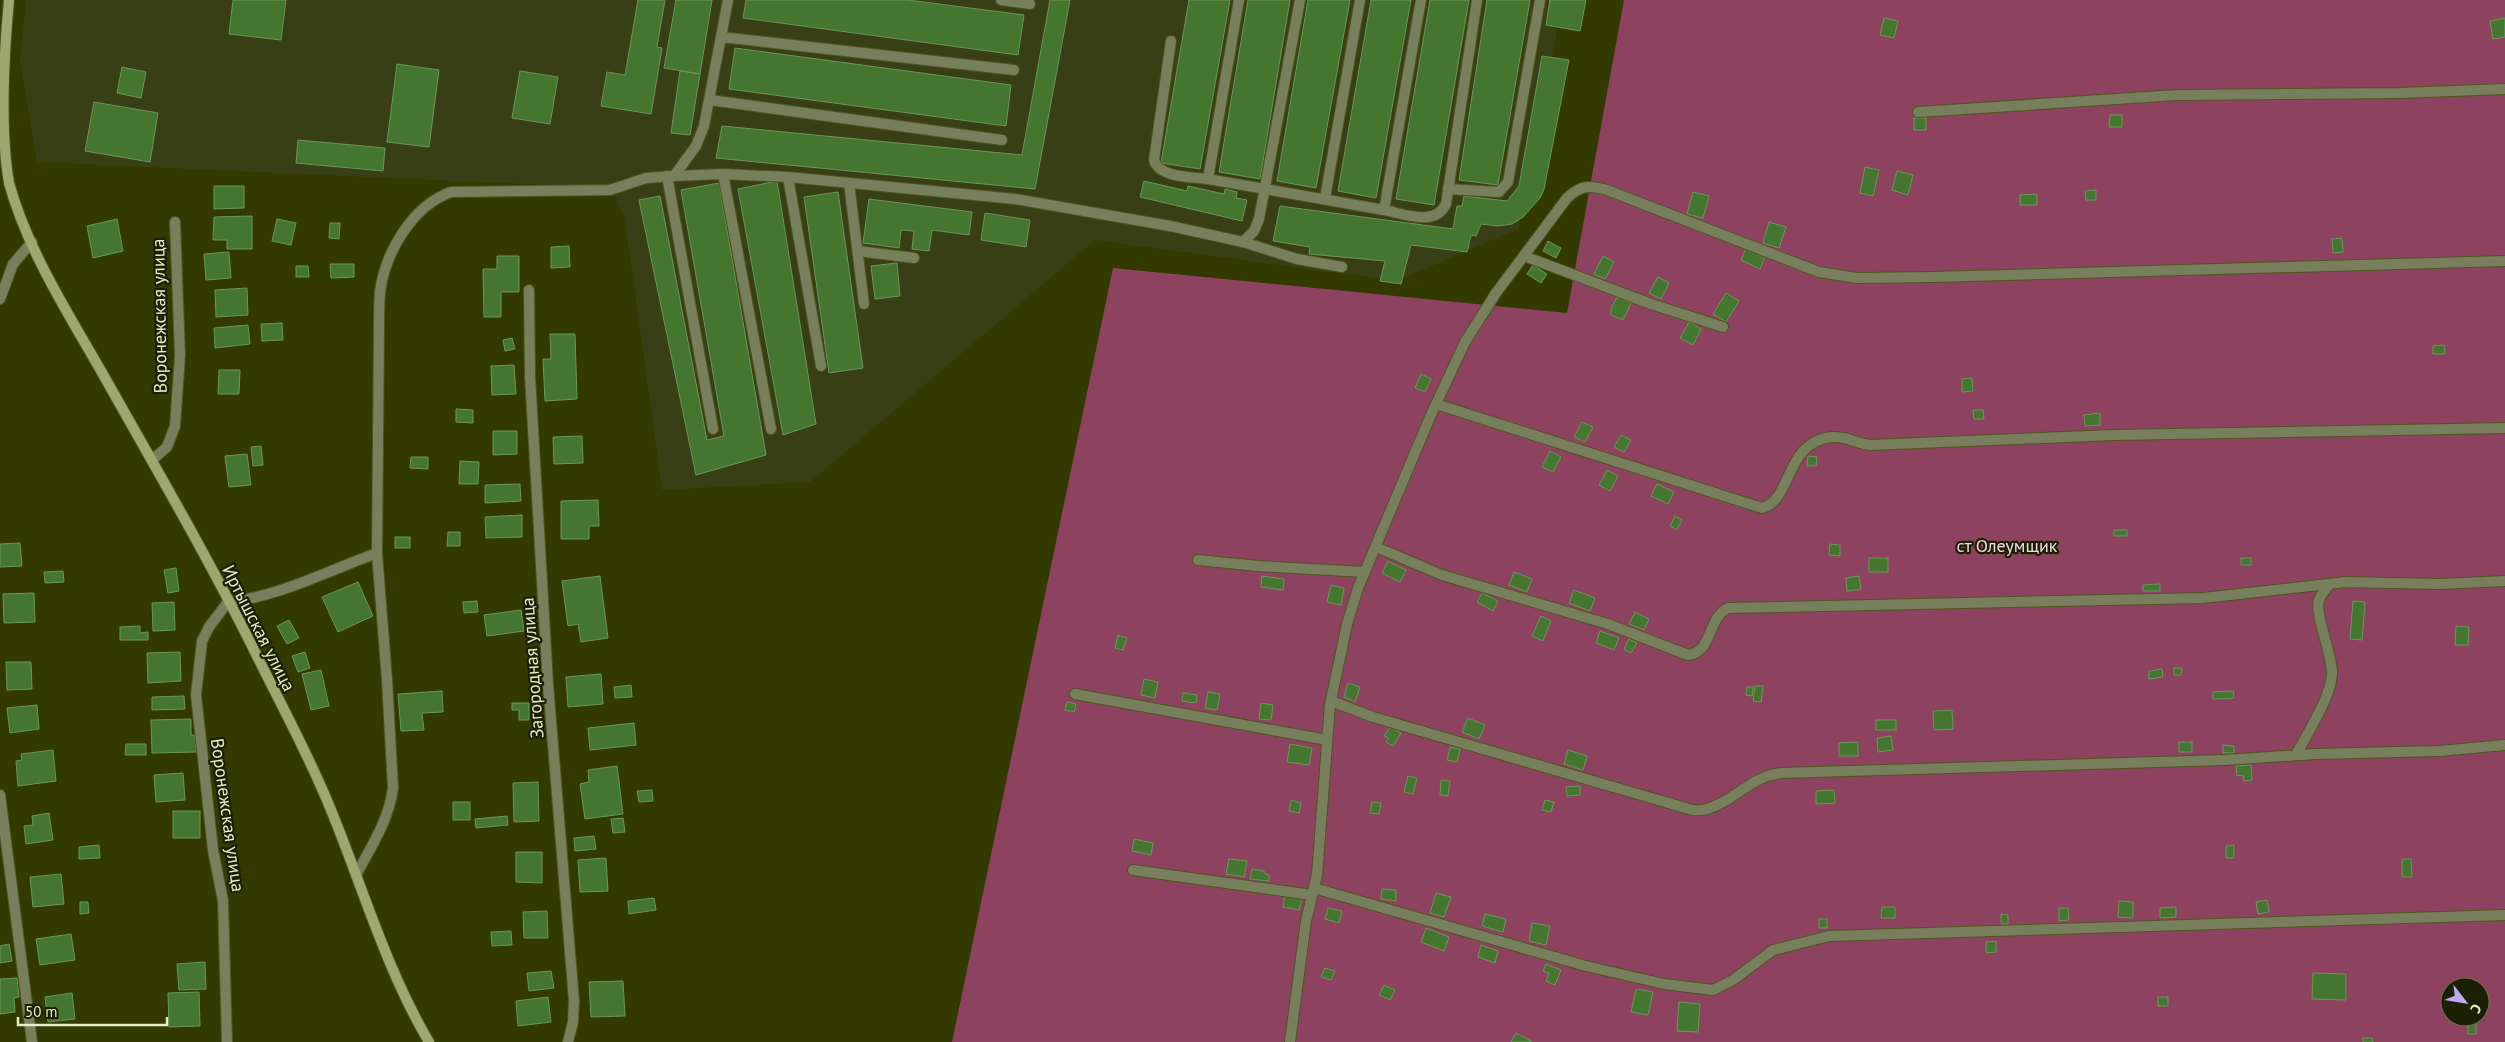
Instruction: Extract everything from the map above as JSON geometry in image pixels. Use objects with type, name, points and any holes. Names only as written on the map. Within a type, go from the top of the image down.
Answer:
[{"type":"main road","name":"Иртышская улица","points":[[9,0],[2,75],[4,143],[8,179],[32,242],[56,292],[152,460],[228,602],[310,764],[356,875],[393,973],[429,1042]]},
{"type":"street","points":[[713,428],[670,176],[701,137],[710,100],[728,0]]},
{"type":"street","points":[[1001,0],[1030,4]]},
{"type":"street","points":[[1208,179],[1239,0]]},
{"type":"street","points":[[1243,242],[1256,227],[1266,189],[1300,0]]},
{"type":"street","points":[[1325,198],[1360,0]]},
{"type":"street","points":[[1384,210],[1421,0]]},
{"type":"street","points":[[1171,41],[1154,160],[1159,169],[1165,172],[1325,198],[1431,218],[1436,217],[1446,204],[1477,0]]},
{"type":"street","points":[[1448,189],[1499,192],[1508,182],[1540,0]]},
{"type":"street","points":[[721,37],[1014,70]]},
{"type":"street","points":[[1918,112],[2177,95],[2400,93],[2505,89]]},
{"type":"street","points":[[710,100],[1002,140]]},
{"type":"street","points":[[723,174],[771,429]]},
{"type":"street","points":[[356,875],[383,824],[391,802],[393,788],[388,680],[377,553],[380,291],[392,253],[408,226],[428,205],[441,196],[451,192],[610,190],[646,178],[670,176],[723,174],[788,177],[1015,199],[1170,226],[1243,242],[1297,259],[1342,267]]},
{"type":"street","points":[[788,177],[821,366]]},
{"type":"street","points":[[850,183],[864,304]]},
{"type":"street","points":[[1290,1042],[1306,921],[1317,875],[1331,701],[1347,624],[1365,572],[1436,404],[1476,323],[1567,198],[1577,188],[1585,185],[1607,190],[1819,272],[1844,277],[1923,277],[2505,261]]},
{"type":"street","name":"Воронежская улица","points":[[152,460],[167,447],[175,426],[180,356],[174,222]]},
{"type":"street","points":[[0,299],[13,264],[32,242]]},
{"type":"street","points":[[858,251],[914,258]]},
{"type":"street","points":[[1524,256],[1651,304],[1723,327]]},
{"type":"street","name":"Загородная улица","points":[[529,290],[530,377],[548,674],[574,1001],[573,1022],[568,1042]]},
{"type":"street","points":[[1436,404],[1762,508],[1773,503],[1804,449],[1814,443],[1832,437],[1847,438],[1870,445],[2114,435],[2505,428]]},
{"type":"street","points":[[1376,547],[1442,575],[1608,624],[1688,656],[1694,655],[1703,648],[1714,622],[1722,611],[1728,608],[2203,598],[2356,581],[2440,584],[2505,581]]},
{"type":"street","points":[[228,602],[256,599],[290,589],[377,553]]},
{"type":"street","points":[[1198,560],[1258,566],[1365,572]]},
{"type":"street","points":[[2296,755],[2323,700],[2332,676],[2328,647],[2318,606],[2319,599],[2330,584]]},
{"type":"street","name":"Воронежская улица","points":[[227,1042],[223,901],[213,850],[196,695],[202,642],[209,627],[228,602]]},
{"type":"street","points":[[1075,694],[1327,740]]},
{"type":"street","points":[[1331,701],[1373,717],[1672,804],[1699,810],[1707,810],[1757,779],[1781,773],[2224,760],[2296,755],[2440,751],[2505,745]]},
{"type":"street","points":[[0,795],[32,1042]]},
{"type":"street","points":[[1133,870],[1313,892],[1586,966],[1664,984],[1712,990],[1733,980],[1772,950],[1830,936],[2505,915]]},
{"type":"shaded area","points":[[26,0],[1563,0],[1518,229],[1397,281],[1095,240],[810,482],[662,490],[625,220],[612,188],[37,162],[20,59]]},
{"type":"green space","name":"ст Олеумщик","points":[[1624,0],[2505,0],[2505,1042],[952,1042],[1113,268],[1567,313]]},
{"type":"building","points":[[233,0],[286,0],[281,40],[229,34]]},
{"type":"building","points":[[638,0],[665,0],[657,47],[662,48],[651,114],[601,106],[607,72],[625,75]]},
{"type":"building","points":[[676,0],[712,0],[700,74],[664,68]]},
{"type":"building","points":[[746,0],[908,0],[1024,15],[1018,55],[743,18]]},
{"type":"building","points":[[1050,0],[1070,0],[1035,189],[716,158],[722,126],[1022,155]]},
{"type":"building","points":[[1189,0],[1230,0],[1200,169],[1161,163]]},
{"type":"building","points":[[1248,0],[1290,0],[1260,179],[1219,172]]},
{"type":"building","points":[[1308,0],[1350,0],[1316,188],[1277,181]]},
{"type":"building","points":[[1371,0],[1411,0],[1376,198],[1338,191]]},
{"type":"building","points":[[1430,0],[1469,0],[1434,205],[1396,199]]},
{"type":"building","points":[[1487,0],[1530,0],[1498,185],[1459,180]]},
{"type":"building","points":[[1550,0],[1586,0],[1580,31],[1546,25]]},
{"type":"building","points":[[1884,18],[1898,21],[1894,38],[1880,35]]},
{"type":"building","points":[[2505,18],[2505,37],[2493,39],[2490,21]]},
{"type":"building","points":[[735,48],[1011,85],[1006,126],[729,89]]},
{"type":"building","points":[[1542,56],[1569,60],[1544,189],[1540,198],[1523,217],[1512,224],[1498,226],[1481,224],[1476,236],[1471,235],[1467,252],[1411,245],[1401,284],[1380,281],[1385,261],[1309,254],[1310,247],[1273,241],[1280,206],[1453,229],[1457,206],[1462,206],[1464,196],[1507,201],[1519,186]]},
{"type":"building","points":[[397,64],[439,70],[429,147],[387,142]]},
{"type":"building","points":[[122,67],[146,72],[141,98],[117,93]]},
{"type":"building","points":[[520,71],[558,77],[550,124],[512,118]]},
{"type":"building","points":[[680,71],[700,74],[690,135],[671,133]]},
{"type":"building","points":[[94,102],[158,113],[150,162],[85,151]]},
{"type":"building","points":[[2110,115],[2122,115],[2122,127],[2109,127]]},
{"type":"building","points":[[1914,118],[1926,118],[1926,130],[1914,130]]},
{"type":"building","points":[[298,140],[385,148],[383,171],[296,163]]},
{"type":"building","points":[[1865,167],[1879,170],[1873,196],[1860,193]]},
{"type":"building","points":[[1897,171],[1913,175],[1908,195],[1892,190]]},
{"type":"building","points":[[777,181],[816,424],[783,435],[738,189]]},
{"type":"building","points":[[1144,181],[1187,191],[1188,186],[1224,194],[1225,189],[1237,192],[1236,198],[1247,200],[1242,221],[1140,197]]},
{"type":"building","points":[[719,183],[766,455],[696,475],[639,200],[660,196],[707,440],[724,436],[681,190]]},
{"type":"building","points":[[214,186],[244,186],[244,208],[214,209]]},
{"type":"building","points":[[2096,190],[2096,200],[2086,200],[2085,191]]},
{"type":"building","points":[[838,192],[863,368],[829,373],[804,197]]},
{"type":"building","points":[[1693,192],[1709,196],[1703,218],[1687,214]]},
{"type":"building","points":[[2037,194],[2037,205],[2020,205],[2020,195]]},
{"type":"building","points":[[869,199],[972,212],[969,235],[932,230],[929,251],[912,249],[914,231],[901,230],[899,248],[863,243]]},
{"type":"building","points":[[985,213],[1030,220],[1026,247],[981,240]]},
{"type":"building","points":[[252,216],[252,249],[227,249],[227,240],[213,240],[214,217]]},
{"type":"building","points":[[117,219],[123,251],[93,258],[87,226]]},
{"type":"building","points":[[277,219],[296,223],[291,245],[272,241]]},
{"type":"building","points":[[1769,222],[1786,227],[1779,248],[1763,243]]},
{"type":"building","points":[[330,223],[340,223],[339,239],[329,238]]},
{"type":"building","points":[[2342,238],[2343,252],[2333,253],[2332,239]]},
{"type":"building","points":[[1548,241],[1561,248],[1556,258],[1543,251]]},
{"type":"building","points":[[569,246],[570,267],[551,268],[551,247]]},
{"type":"building","points":[[1746,249],[1765,257],[1760,269],[1741,260]]},
{"type":"building","points":[[229,252],[231,278],[206,280],[204,254]]},
{"type":"building","points":[[497,256],[519,256],[519,292],[501,292],[501,317],[484,317],[483,269],[497,269]]},
{"type":"building","points":[[1603,256],[1614,262],[1605,279],[1594,274]]},
{"type":"building","points":[[897,263],[900,296],[875,299],[871,266]]},
{"type":"building","points":[[330,264],[354,264],[354,277],[331,278]]},
{"type":"building","points":[[1533,265],[1547,274],[1541,283],[1527,274]]},
{"type":"building","points":[[296,266],[308,266],[309,277],[296,277]]},
{"type":"building","points":[[1658,277],[1669,283],[1661,299],[1649,293]]},
{"type":"building","points":[[247,288],[248,315],[216,317],[215,290]]},
{"type":"building","points":[[1726,293],[1739,301],[1726,322],[1713,314]]},
{"type":"building","points":[[1617,297],[1631,303],[1623,320],[1611,315],[1611,309]]},
{"type":"building","points":[[1689,322],[1701,329],[1693,345],[1680,338]]},
{"type":"building","points":[[282,323],[283,340],[262,341],[261,324]]},
{"type":"building","points":[[248,325],[250,344],[215,348],[214,328]]},
{"type":"building","points":[[550,334],[575,334],[577,399],[545,401],[543,359],[551,359]]},
{"type":"building","points":[[512,338],[515,349],[505,351],[503,340]]},
{"type":"building","points":[[2444,345],[2445,354],[2433,354],[2433,346]]},
{"type":"building","points":[[514,365],[516,394],[492,395],[491,366]]},
{"type":"building","points":[[219,370],[240,370],[239,394],[218,394]]},
{"type":"building","points":[[1421,374],[1431,379],[1425,392],[1415,388]]},
{"type":"building","points":[[1972,378],[1973,391],[1962,392],[1962,379]]},
{"type":"building","points":[[456,409],[473,410],[473,423],[456,422]]},
{"type":"building","points":[[1973,410],[1983,410],[1984,419],[1974,419]]},
{"type":"building","points":[[2100,413],[2100,425],[2085,426],[2084,415]]},
{"type":"building","points":[[1582,422],[1593,427],[1585,442],[1574,437]]},
{"type":"building","points":[[493,431],[517,431],[517,454],[493,455]]},
{"type":"building","points":[[1621,435],[1631,440],[1624,452],[1614,447]]},
{"type":"building","points":[[582,436],[583,463],[554,464],[553,437]]},
{"type":"building","points":[[261,446],[263,465],[253,466],[251,447]]},
{"type":"building","points":[[1550,451],[1561,457],[1553,472],[1542,467]]},
{"type":"building","points":[[247,454],[251,485],[229,487],[225,456]]},
{"type":"building","points":[[1808,456],[1817,457],[1816,466],[1807,466]]},
{"type":"building","points":[[411,457],[428,457],[428,469],[410,468]]},
{"type":"building","points":[[460,461],[479,462],[478,484],[459,484]]},
{"type":"building","points":[[1607,470],[1618,476],[1610,491],[1599,485]]},
{"type":"building","points":[[520,484],[521,501],[485,503],[485,485]]},
{"type":"building","points":[[1657,484],[1674,492],[1668,504],[1651,496]]},
{"type":"building","points":[[598,500],[599,526],[589,526],[589,539],[561,539],[561,501]]},
{"type":"building","points":[[522,515],[522,537],[486,538],[485,517]]},
{"type":"building","points":[[1675,516],[1682,520],[1677,530],[1670,526]]},
{"type":"building","points":[[2114,530],[2127,530],[2127,536],[2114,536]]},
{"type":"building","points":[[448,532],[460,532],[460,546],[447,546]]},
{"type":"building","points":[[395,537],[410,537],[410,548],[395,548]]},
{"type":"building","points":[[20,543],[22,566],[0,567],[0,544]]},
{"type":"building","points":[[1830,544],[1840,545],[1840,556],[1829,555]]},
{"type":"building","points":[[1869,558],[1888,558],[1888,572],[1869,572]]},
{"type":"building","points":[[2241,558],[2251,558],[2251,565],[2241,565]]},
{"type":"building","points":[[1388,561],[1406,570],[1400,582],[1382,573]]},
{"type":"building","points":[[176,568],[179,591],[168,593],[164,570]]},
{"type":"building","points":[[63,571],[64,582],[45,583],[44,572]]},
{"type":"building","points":[[1514,572],[1532,579],[1527,592],[1509,585]]},
{"type":"building","points":[[600,576],[608,638],[581,642],[578,624],[568,626],[562,581]]},
{"type":"building","points":[[1262,576],[1284,579],[1283,590],[1261,587]]},
{"type":"building","points":[[1859,576],[1861,589],[1847,591],[1846,578]]},
{"type":"building","points":[[358,582],[373,616],[338,632],[322,597]]},
{"type":"building","points":[[2160,584],[2160,591],[2143,591],[2143,585]]},
{"type":"building","points":[[1331,585],[1344,588],[1341,605],[1327,602]]},
{"type":"building","points":[[1574,590],[1595,598],[1590,611],[1569,603]]},
{"type":"building","points":[[34,593],[35,622],[4,623],[3,594]]},
{"type":"building","points":[[1482,593],[1498,601],[1493,611],[1477,602]]},
{"type":"building","points":[[477,601],[478,612],[464,613],[463,602]]},
{"type":"building","points":[[2353,601],[2365,602],[2362,640],[2350,639]]},
{"type":"building","points":[[174,602],[175,630],[153,631],[152,603]]},
{"type":"building","points":[[521,610],[524,631],[487,636],[484,615]]},
{"type":"building","points":[[1635,612],[1649,619],[1644,630],[1629,624]]},
{"type":"building","points":[[1541,616],[1551,621],[1543,641],[1532,636]]},
{"type":"building","points":[[289,620],[299,638],[287,644],[277,626]]},
{"type":"building","points":[[140,626],[140,633],[148,632],[148,640],[120,640],[120,627]]},
{"type":"building","points":[[2456,626],[2469,627],[2468,645],[2455,645]]},
{"type":"building","points":[[1600,631],[1619,638],[1614,650],[1596,643]]},
{"type":"building","points":[[1118,635],[1127,638],[1123,650],[1115,648]]},
{"type":"building","points":[[1629,639],[1637,643],[1631,653],[1624,649]]},
{"type":"building","points":[[180,652],[181,681],[148,683],[147,653]]},
{"type":"building","points":[[305,652],[310,668],[298,672],[292,656]]},
{"type":"building","points":[[6,662],[31,662],[32,689],[7,690]]},
{"type":"building","points":[[2174,668],[2182,668],[2181,675],[2174,675]]},
{"type":"building","points":[[2162,669],[2163,677],[2149,679],[2149,671]]},
{"type":"building","points":[[321,670],[329,706],[311,710],[302,674]]},
{"type":"building","points":[[601,674],[603,704],[568,707],[566,677]]},
{"type":"building","points":[[1144,679],[1158,682],[1155,698],[1141,695]]},
{"type":"building","points":[[1348,683],[1360,687],[1355,702],[1344,697]]},
{"type":"building","points":[[631,685],[632,697],[615,698],[614,687]]},
{"type":"building","points":[[1755,686],[1763,686],[1761,702],[1753,701]]},
{"type":"building","points":[[1747,687],[1753,687],[1752,696],[1746,695]]},
{"type":"building","points":[[442,691],[443,712],[422,713],[424,730],[401,731],[398,694]]},
{"type":"building","points":[[2233,691],[2234,698],[2213,699],[2213,692]]},
{"type":"building","points":[[1208,692],[1220,694],[1217,710],[1205,708]]},
{"type":"building","points":[[1183,693],[1197,695],[1196,703],[1182,701]]},
{"type":"building","points":[[184,696],[185,709],[152,710],[152,697]]},
{"type":"building","points":[[1067,702],[1076,704],[1074,712],[1065,710]]},
{"type":"building","points":[[512,703],[529,703],[529,720],[519,720],[519,710],[512,710]]},
{"type":"building","points":[[1261,703],[1273,705],[1271,720],[1259,719]]},
{"type":"building","points":[[37,705],[39,729],[10,733],[7,708]]},
{"type":"building","points":[[1952,710],[1953,729],[1934,730],[1933,711]]},
{"type":"building","points":[[1468,718],[1485,725],[1479,739],[1462,732]]},
{"type":"building","points":[[191,719],[191,735],[195,735],[196,752],[152,753],[151,720]]},
{"type":"building","points":[[1876,720],[1896,720],[1896,730],[1876,730]]},
{"type":"building","points":[[634,723],[636,745],[590,750],[588,728]]},
{"type":"building","points":[[1390,727],[1401,733],[1393,746],[1386,742],[1389,738],[1384,736]]},
{"type":"building","points":[[1891,736],[1893,750],[1878,752],[1877,738]]},
{"type":"building","points":[[1858,742],[1858,756],[1839,756],[1839,743]]},
{"type":"building","points":[[2179,742],[2192,742],[2192,752],[2179,752]]},
{"type":"building","points":[[126,744],[146,744],[146,755],[125,755]]},
{"type":"building","points":[[1290,744],[1312,748],[1309,765],[1287,762]]},
{"type":"building","points":[[2223,745],[2234,746],[2234,753],[2223,753]]},
{"type":"building","points":[[1450,747],[1460,749],[1457,762],[1447,760]]},
{"type":"building","points":[[53,750],[56,781],[18,786],[16,761],[22,760],[21,754]]},
{"type":"building","points":[[1568,750],[1587,756],[1583,770],[1564,764]]},
{"type":"building","points":[[2251,765],[2252,780],[2244,781],[2243,775],[2237,776],[2236,766]]},
{"type":"building","points":[[617,766],[623,814],[585,819],[580,784],[589,782],[588,770]]},
{"type":"building","points":[[183,773],[185,800],[156,802],[154,775]]},
{"type":"building","points":[[1408,776],[1417,778],[1413,794],[1404,792]]},
{"type":"building","points":[[1441,780],[1450,781],[1448,796],[1440,795]]},
{"type":"building","points":[[538,782],[539,821],[514,822],[513,783]]},
{"type":"building","points":[[1580,786],[1580,795],[1567,796],[1566,787]]},
{"type":"building","points":[[652,790],[653,801],[639,802],[637,791]]},
{"type":"building","points":[[1834,790],[1835,803],[1816,804],[1816,791]]},
{"type":"building","points":[[1291,800],[1301,803],[1299,813],[1289,811]]},
{"type":"building","points":[[1545,800],[1554,802],[1551,812],[1542,810]]},
{"type":"building","points":[[453,802],[470,802],[470,820],[453,820]]},
{"type":"building","points":[[1372,802],[1381,803],[1379,814],[1370,813]]},
{"type":"building","points":[[173,811],[200,811],[200,838],[173,838]]},
{"type":"building","points":[[49,813],[53,840],[26,844],[24,826],[33,825],[32,816]]},
{"type":"building","points":[[507,816],[508,825],[476,828],[475,819]]},
{"type":"building","points":[[623,818],[625,832],[613,833],[611,819]]},
{"type":"building","points":[[594,836],[596,849],[575,851],[574,838]]},
{"type":"building","points":[[1134,839],[1153,843],[1151,855],[1132,851]]},
{"type":"building","points":[[99,845],[100,858],[79,859],[79,847]]},
{"type":"building","points":[[2234,845],[2234,858],[2226,858],[2226,846]]},
{"type":"building","points":[[516,852],[542,852],[542,883],[516,882]]},
{"type":"building","points":[[606,858],[608,891],[580,892],[578,860]]},
{"type":"building","points":[[1229,859],[1247,861],[1244,877],[1226,874]]},
{"type":"building","points":[[2402,859],[2411,859],[2412,877],[2402,877]]},
{"type":"building","points":[[1252,869],[1264,871],[1265,874],[1269,875],[1269,881],[1250,879]]},
{"type":"building","points":[[61,874],[64,904],[33,907],[30,877]]},
{"type":"building","points":[[1382,889],[1396,890],[1396,901],[1381,899]]},
{"type":"building","points":[[1436,893],[1451,897],[1444,917],[1430,913]]},
{"type":"building","points":[[1285,895],[1302,898],[1299,910],[1283,907]]},
{"type":"building","points":[[654,898],[656,910],[629,914],[628,901]]},
{"type":"building","points":[[2267,900],[2269,912],[2258,914],[2256,902]]},
{"type":"building","points":[[2119,901],[2133,902],[2133,918],[2118,917]]},
{"type":"building","points":[[80,902],[88,902],[89,913],[80,914]]},
{"type":"building","points":[[1882,907],[1895,907],[1895,918],[1881,918]]},
{"type":"building","points":[[2176,907],[2176,917],[2160,918],[2160,908]]},
{"type":"building","points":[[1328,908],[1342,911],[1339,923],[1325,919]]},
{"type":"building","points":[[2059,908],[2068,908],[2069,920],[2059,921]]},
{"type":"building","points":[[547,911],[548,938],[524,938],[523,912]]},
{"type":"building","points":[[1485,914],[1506,919],[1503,932],[1482,926]]},
{"type":"building","points":[[2001,914],[2008,915],[2008,924],[2001,924]]},
{"type":"building","points":[[1819,919],[1827,919],[1827,928],[1819,928]]},
{"type":"building","points":[[1532,923],[1550,926],[1546,945],[1529,941]]},
{"type":"building","points":[[1426,928],[1449,937],[1444,951],[1421,942]]},
{"type":"building","points":[[511,931],[512,945],[492,946],[491,932]]},
{"type":"building","points":[[71,934],[75,960],[40,965],[36,939]]},
{"type":"building","points":[[1996,941],[1996,952],[1986,953],[1986,942]]},
{"type":"building","points":[[9,944],[12,961],[0,963],[0,946]]},
{"type":"building","points":[[1481,945],[1498,951],[1495,963],[1478,957]]},
{"type":"building","points":[[205,962],[206,989],[179,990],[177,964]]},
{"type":"building","points":[[1546,964],[1561,970],[1555,985],[1546,981],[1549,973],[1543,971]]},
{"type":"building","points":[[1325,968],[1335,971],[1331,980],[1321,977]]},
{"type":"building","points":[[551,971],[554,988],[529,991],[527,973]]},
{"type":"building","points":[[2313,973],[2346,974],[2346,1000],[2312,999]]},
{"type":"building","points":[[17,978],[19,997],[14,998],[15,1012],[0,1014],[0,979]]},
{"type":"building","points":[[623,981],[625,1016],[591,1017],[589,982]]},
{"type":"building","points":[[1384,985],[1395,990],[1390,1000],[1379,995]]},
{"type":"building","points":[[1636,989],[1653,992],[1648,1015],[1631,1012]]},
{"type":"building","points":[[199,992],[200,1026],[169,1027],[168,993]]},
{"type":"building","points":[[72,993],[75,1019],[48,1022],[45,997]]},
{"type":"building","points":[[548,997],[551,1022],[518,1026],[516,1001]]},
{"type":"building","points":[[2158,997],[2168,997],[2168,1006],[2158,1006]]},
{"type":"building","points":[[1679,1002],[1700,1004],[1698,1032],[1677,1031]]},
{"type":"building","points":[[2468,1027],[2476,1027],[2476,1034],[2468,1034]]},
{"type":"building","points":[[1516,1033],[1531,1041],[1531,1042],[1511,1042]]},
{"type":"building","points":[[2362,1038],[2372,1038],[2373,1042],[2363,1042]]}]
